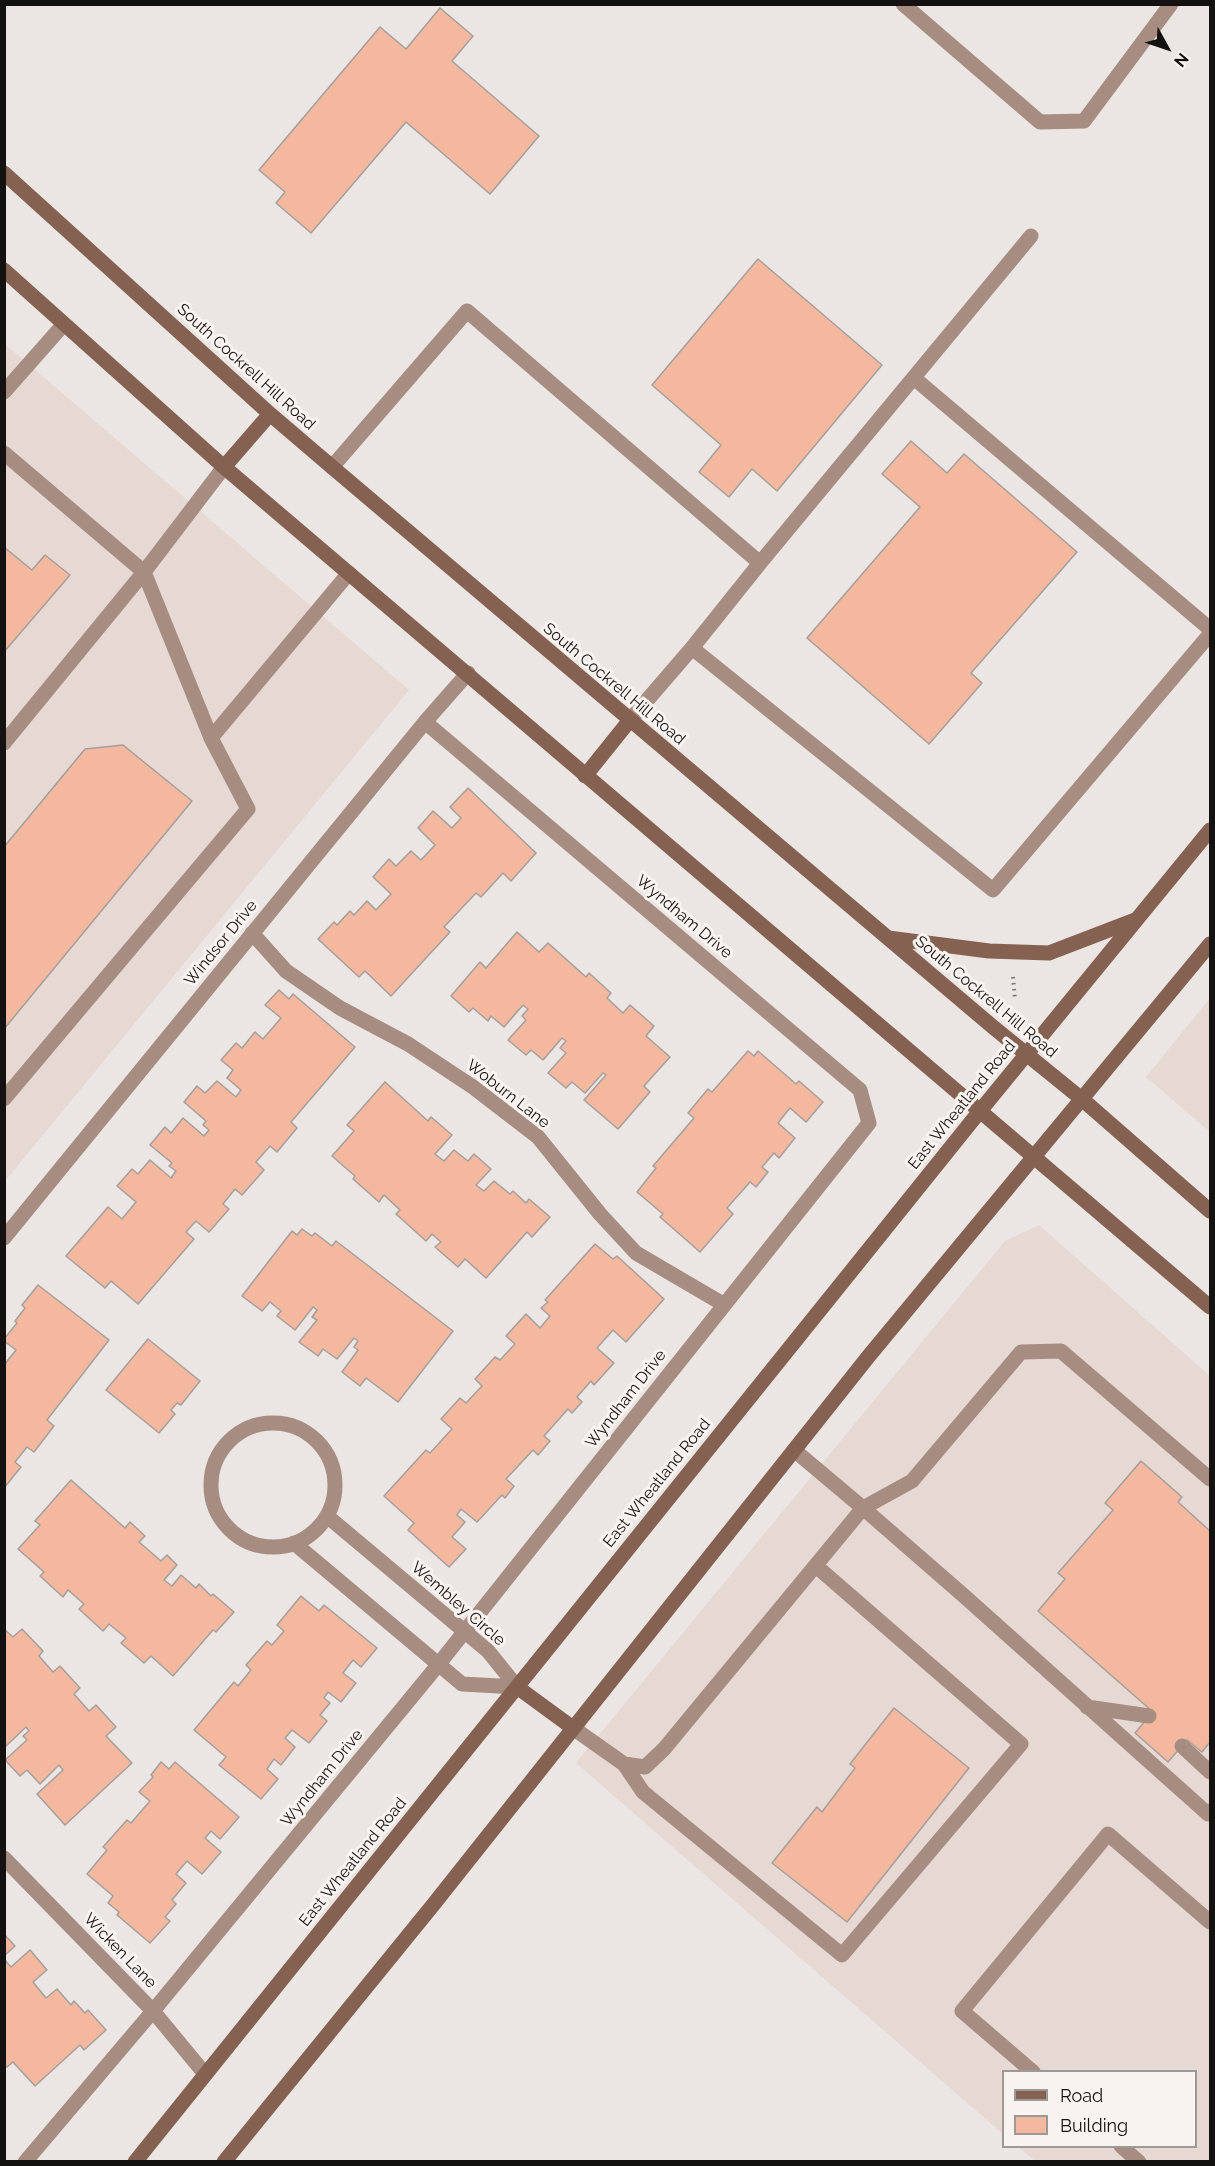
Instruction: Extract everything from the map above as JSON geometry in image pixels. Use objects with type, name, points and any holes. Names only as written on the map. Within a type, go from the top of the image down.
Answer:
[{"type":"main road","name":"South Cockrell Hill Road","points":[[4,173],[270,414],[888,938],[1083,1100],[1210,1211]]},
{"type":"main road","points":[[4,270],[224,467],[1210,1307]]},
{"type":"main road","points":[[224,467],[270,414]]},
{"type":"main road","points":[[585,776],[630,720]]},
{"type":"main road","name":"East Wheatland Road","points":[[135,2162],[1026,1054],[1210,830]]},
{"type":"main road","points":[[888,938],[989,951],[1048,953],[1138,918]]},
{"type":"main road","points":[[224,2162],[433,1905],[868,1357],[1210,944]]},
{"type":"main road","points":[[517,1687],[573,1728]]},
{"type":"lane","points":[[903,4],[1040,122],[1084,121],[1171,4]]},
{"type":"lane","points":[[630,720],[692,648],[1031,236]]},
{"type":"lane","points":[[332,467],[467,311],[760,563]]},
{"type":"lane","points":[[4,392],[64,324]]},
{"type":"lane","points":[[914,378],[1210,629]]},
{"type":"lane","points":[[4,453],[144,572],[211,738],[248,809],[4,1099]]},
{"type":"lane","points":[[4,742],[144,572],[224,467]]},
{"type":"lane","points":[[211,738],[349,573]]},
{"type":"lane","points":[[692,648],[993,890],[1210,634]]},
{"type":"lane","name":"Windsor Drive","points":[[4,1238],[425,722],[468,673]]},
{"type":"lane","name":"Wyndham Drive","points":[[25,2162],[153,2011],[438,1665],[869,1123],[860,1090],[425,722]]},
{"type":"lane","name":"Woburn Lane","points":[[252,933],[286,971],[340,1008],[408,1044],[474,1087],[538,1137],[600,1214],[636,1252],[723,1304]]},
{"type":"lane","points":[[624,1764],[645,1767],[664,1749],[864,1508],[912,1481],[1021,1352],[1061,1351],[1210,1479]]},
{"type":"lane","points":[[270,1423],[287,1424],[303,1430],[318,1442],[328,1456],[335,1474],[335,1493],[327,1516],[319,1527],[306,1538],[294,1543],[271,1547],[254,1544],[238,1536],[225,1524],[216,1509],[212,1492],[212,1474],[218,1458],[239,1434],[254,1426],[270,1423]]},
{"type":"lane","points":[[794,1450],[864,1508],[1208,1814],[1210,1811]]},
{"type":"lane","name":"Wembley Circle","points":[[327,1516],[488,1651],[517,1687]]},
{"type":"lane","points":[[294,1543],[462,1684],[517,1687]]},
{"type":"lane","points":[[573,1728],[624,1764],[643,1792],[842,1955],[1021,1744],[816,1566]]},
{"type":"lane","points":[[1087,1707],[1149,1716]]},
{"type":"lane","points":[[1182,1746],[1210,1772]]},
{"type":"lane","points":[[1031,2070],[962,2011],[1108,1834],[1210,1922]]},
{"type":"lane","name":"Wicken Lane","points":[[4,1858],[153,2011],[205,2074]]},
{"type":"lane","points":[[1123,2148],[1139,2162]]},
{"type":"path","points":[[1013,977],[1015,1000]]},
{"type":"shaded area","points":[[5,344],[409,690],[5,1181]]},
{"type":"shaded area","points":[[1210,998],[1210,1132],[1146,1077]]},
{"type":"shaded area","points":[[1039,1225],[1210,1376],[1210,2161],[1035,2161],[1019,2148],[1197,2148],[1197,2070],[1002,2070],[1002,2133],[576,1763],[1005,1241]]},
{"type":"building","points":[[440,8],[473,36],[452,61],[539,136],[490,194],[406,122],[311,233],[276,203],[285,192],[259,170],[380,27],[406,49]]},
{"type":"building","points":[[758,259],[882,365],[777,491],[752,469],[729,497],[699,472],[721,445],[652,385]]},
{"type":"building","points":[[911,441],[947,473],[964,454],[1077,552],[971,673],[982,683],[929,744],[807,638],[920,507],[882,474]]},
{"type":"building","points":[[4,547],[32,570],[45,555],[70,575],[4,652]]},
{"type":"building","points":[[123,745],[192,801],[4,1029],[4,847],[85,749]]},
{"type":"building","points":[[468,788],[536,853],[511,881],[503,873],[481,897],[476,893],[444,927],[450,932],[391,996],[365,971],[359,977],[318,939],[334,922],[337,925],[350,911],[354,915],[367,901],[376,910],[391,894],[373,877],[389,859],[396,866],[411,851],[421,860],[435,845],[418,828],[433,811],[452,828],[461,818],[450,807]]},
{"type":"building","points":[[517,932],[539,952],[548,943],[586,977],[589,973],[611,993],[607,998],[623,1013],[630,1005],[654,1026],[646,1036],[670,1057],[644,1086],[650,1092],[618,1129],[584,1100],[606,1075],[603,1073],[585,1093],[572,1082],[566,1088],[548,1073],[566,1053],[560,1048],[566,1041],[562,1038],[543,1060],[531,1050],[526,1055],[508,1040],[526,1020],[522,1016],[528,1009],[523,1005],[504,1027],[491,1016],[488,1021],[473,1008],[469,1012],[451,996],[480,962],[486,968]]},
{"type":"building","points":[[279,990],[289,999],[293,994],[355,1047],[291,1122],[297,1128],[277,1152],[270,1146],[256,1162],[264,1170],[242,1195],[235,1189],[223,1204],[229,1209],[209,1232],[196,1221],[186,1232],[194,1239],[138,1304],[111,1281],[105,1288],[66,1256],[108,1207],[122,1219],[136,1202],[117,1186],[132,1169],[138,1174],[150,1160],[171,1178],[176,1171],[169,1166],[172,1163],[150,1145],[165,1127],[171,1133],[183,1118],[204,1136],[209,1130],[203,1125],[206,1121],[184,1102],[197,1086],[205,1093],[217,1081],[236,1097],[241,1090],[227,1078],[233,1070],[221,1060],[236,1043],[242,1048],[255,1032],[263,1039],[281,1018],[265,1005]]},
{"type":"building","points":[[748,1051],[754,1056],[758,1051],[796,1084],[799,1081],[823,1102],[806,1122],[790,1108],[778,1123],[795,1138],[779,1158],[774,1153],[762,1167],[768,1172],[756,1187],[750,1182],[727,1208],[733,1214],[700,1252],[660,1217],[663,1214],[637,1192],[656,1168],[653,1166],[694,1118],[688,1113],[708,1089],[712,1092]]},
{"type":"building","points":[[385,1082],[428,1121],[431,1117],[452,1135],[435,1154],[444,1161],[454,1150],[468,1161],[474,1154],[491,1169],[476,1185],[484,1191],[494,1181],[510,1194],[513,1191],[526,1203],[529,1199],[550,1217],[532,1237],[527,1232],[486,1278],[465,1259],[458,1267],[435,1247],[441,1242],[432,1234],[426,1241],[396,1214],[400,1210],[384,1195],[379,1202],[332,1156],[354,1131],[347,1125]]},
{"type":"building","points":[[302,1229],[312,1236],[315,1233],[332,1246],[336,1241],[453,1331],[398,1402],[366,1378],[360,1386],[342,1372],[358,1350],[354,1347],[358,1341],[354,1338],[337,1359],[323,1349],[318,1356],[299,1342],[317,1320],[312,1317],[317,1310],[313,1307],[295,1330],[277,1316],[281,1311],[270,1302],[262,1311],[242,1296],[292,1231],[297,1235]]},
{"type":"building","points":[[595,1244],[613,1259],[617,1256],[664,1299],[626,1342],[613,1330],[597,1348],[614,1363],[594,1385],[591,1381],[577,1397],[582,1402],[572,1413],[568,1409],[544,1436],[550,1441],[538,1455],[533,1450],[506,1479],[514,1486],[505,1498],[502,1495],[477,1522],[461,1509],[457,1515],[465,1522],[452,1537],[466,1549],[449,1567],[408,1530],[414,1523],[384,1496],[426,1450],[430,1453],[452,1429],[441,1419],[460,1398],[466,1403],[482,1386],[475,1379],[495,1357],[500,1360],[515,1344],[506,1336],[526,1314],[540,1328],[550,1316],[541,1308],[548,1302],[545,1300]]},
{"type":"building","points":[[38,1285],[109,1340],[47,1420],[54,1426],[34,1452],[27,1447],[15,1462],[21,1467],[4,1488],[4,1365],[16,1350],[4,1339],[25,1308],[22,1305]]},
{"type":"building","points":[[148,1339],[200,1381],[181,1405],[177,1403],[171,1410],[175,1414],[159,1433],[106,1390]]},
{"type":"building","points":[[1141,1461],[1182,1497],[1178,1502],[1210,1531],[1210,1742],[1202,1752],[1187,1740],[1168,1762],[1135,1733],[1153,1712],[1038,1611],[1065,1579],[1058,1573],[1113,1510],[1105,1503]]},
{"type":"building","points":[[71,1480],[125,1528],[130,1522],[145,1536],[139,1542],[161,1561],[167,1555],[177,1565],[164,1580],[172,1586],[181,1575],[196,1588],[199,1584],[211,1596],[213,1594],[234,1612],[216,1632],[213,1630],[173,1676],[151,1656],[144,1663],[121,1643],[126,1638],[109,1624],[103,1631],[79,1609],[84,1604],[68,1590],[63,1597],[40,1576],[44,1572],[18,1549],[40,1525],[35,1521]]},
{"type":"building","points":[[301,1596],[319,1611],[324,1605],[377,1648],[361,1667],[353,1660],[343,1673],[356,1683],[341,1702],[328,1692],[324,1698],[330,1703],[320,1715],[327,1721],[309,1743],[292,1730],[285,1738],[295,1747],[281,1765],[274,1759],[267,1769],[278,1779],[261,1799],[219,1765],[226,1757],[194,1730],[234,1682],[238,1686],[251,1670],[246,1665],[267,1641],[272,1645],[284,1631],[277,1625]]},
{"type":"building","points":[[4,1629],[13,1637],[22,1629],[43,1651],[39,1656],[53,1672],[60,1666],[80,1688],[74,1694],[89,1711],[96,1705],[116,1727],[106,1736],[132,1763],[65,1825],[37,1794],[63,1770],[59,1765],[40,1784],[27,1770],[20,1776],[5,1760],[27,1740],[23,1736],[29,1731],[26,1727],[6,1746],[4,1744]]},
{"type":"building","points":[[894,1708],[969,1768],[847,1922],[772,1863],[817,1807],[822,1812],[855,1768],[850,1764]]},
{"type":"building","points":[[161,1762],[169,1769],[175,1762],[239,1817],[220,1839],[211,1831],[205,1838],[221,1852],[202,1874],[187,1861],[176,1874],[186,1883],[172,1900],[176,1904],[165,1917],[170,1921],[150,1943],[117,1915],[119,1912],[108,1903],[113,1896],[87,1874],[107,1850],[103,1847],[127,1820],[131,1823],[150,1801],[139,1792],[153,1777],[151,1775]]},
{"type":"building","points":[[4,1934],[15,1946],[4,1956]]},
{"type":"building","points":[[30,1950],[47,1970],[33,1982],[46,1998],[57,1989],[71,2005],[74,2001],[85,2013],[88,2010],[106,2030],[84,2050],[80,2045],[35,2086],[13,2062],[7,2067],[4,2064],[4,1959],[11,1967]]}]
